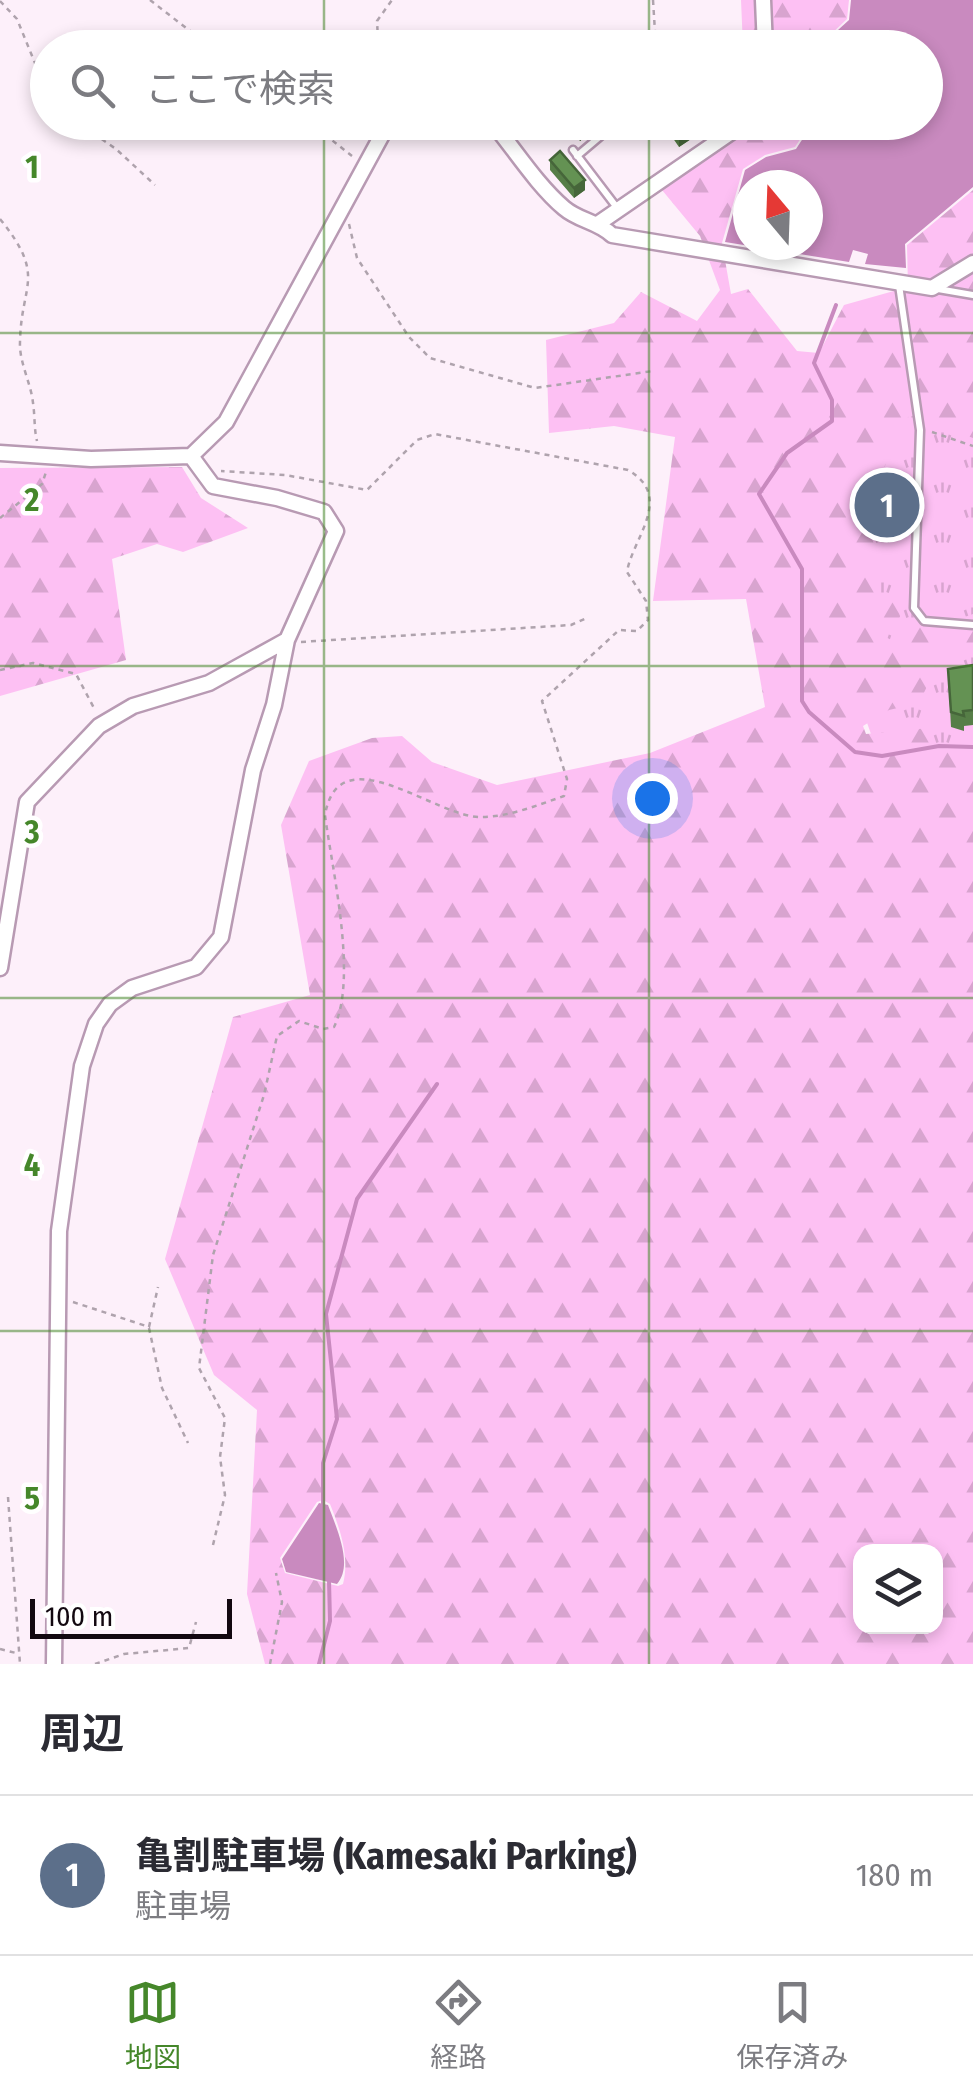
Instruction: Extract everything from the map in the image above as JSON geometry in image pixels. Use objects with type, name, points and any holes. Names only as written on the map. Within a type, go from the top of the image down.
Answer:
[{"type":"street","points":[[764,0],[765,30]]},
{"type":"street","points":[[0,453],[91,459],[191,456],[226,422],[380,140]]},
{"type":"street","points":[[507,140],[561,206],[577,218],[599,223],[612,234],[640,242],[932,288],[973,263]]},
{"type":"street","points":[[599,223],[720,140]]},
{"type":"street","points":[[54,1664],[57,1297],[68,1151],[82,1066],[96,1024],[110,1004],[132,988],[196,967],[221,937],[253,770],[274,705],[287,640],[333,545],[333,522],[324,512],[213,486],[191,456]]},
{"type":"street","points":[[0,968],[27,802],[99,726],[133,706],[210,682],[287,640]]},
{"type":"lane","points":[[593,140],[575,153],[619,210]]},
{"type":"lane","points":[[899,283],[920,430],[914,608],[924,622],[973,625]]},
{"type":"lane","points":[[932,288],[973,296]]},
{"type":"path","points":[[150,0],[189,30]]},
{"type":"path","points":[[378,30],[378,21],[392,0]]},
{"type":"path","points":[[654,0],[655,30]]},
{"type":"path","points":[[0,1],[16,19],[30,52]]},
{"type":"path","points":[[102,140],[129,159],[155,185]]},
{"type":"path","points":[[332,140],[366,166]]},
{"type":"path","points":[[344,206],[357,258],[409,337],[430,358],[535,388],[653,371]]},
{"type":"path","points":[[0,219],[22,250],[29,275],[30,294],[19,344],[33,401],[35,438],[45,455],[42,484],[0,518]]},
{"type":"path","points":[[920,430],[973,446]]},
{"type":"path","points":[[199,470],[285,474],[367,490],[417,440],[435,434],[628,470],[638,476],[647,493],[648,528],[627,572],[648,612],[644,628],[619,630],[542,701],[567,779],[564,796],[528,809],[482,817],[448,813],[396,784],[369,777],[344,784],[328,801],[325,816],[340,939],[342,1001],[334,1027],[323,1029],[299,1020],[277,1036],[264,1095],[213,1255],[199,1368],[225,1418],[220,1457],[225,1495],[213,1545]]},
{"type":"path","points":[[287,640],[571,625],[588,618]]},
{"type":"path","points":[[0,670],[33,664],[76,674],[99,726]]},
{"type":"path","points":[[158,1287],[149,1326],[162,1388],[188,1443]]},
{"type":"path","points":[[57,1297],[149,1326]]},
{"type":"path","points":[[8,1497],[20,1664]]},
{"type":"path","points":[[270,1664],[282,1602],[276,1573]]},
{"type":"path","points":[[95,1664],[124,1654],[189,1648],[196,1622]]},
{"type":"path","points":[[0,1649],[17,1653]]},
{"type":"green space","points":[[741,0],[849,0],[847,19],[835,30],[742,30]]},
{"type":"green space","points":[[734,140],[800,140],[795,147],[765,155],[743,170],[733,170],[733,204],[722,243],[731,294],[748,289],[797,351],[819,353],[844,305],[908,287],[907,245],[973,190],[973,438],[932,422],[927,413],[908,417],[903,436],[892,444],[885,466],[860,492],[860,505],[870,517],[881,593],[899,607],[900,617],[884,636],[893,641],[918,626],[936,627],[973,614],[973,645],[945,649],[919,703],[889,710],[863,726],[866,734],[929,728],[935,747],[973,749],[973,1664],[265,1664],[247,1594],[257,1410],[214,1375],[165,1259],[233,1017],[310,995],[281,825],[309,761],[372,738],[402,736],[432,762],[497,785],[650,753],[765,707],[746,599],[653,601],[675,437],[614,426],[549,433],[546,340],[614,323],[641,292],[697,321],[720,290],[700,236],[662,190]],"holes":[[[317,1502],[330,1504],[343,1543],[343,1584],[285,1573],[280,1558]]]},
{"type":"green space","points":[[973,380],[973,775],[872,737],[857,694],[850,382]]},
{"type":"green space","points":[[182,467],[201,498],[248,528],[183,552],[157,544],[112,559],[126,660],[0,696],[0,468]]},
{"type":"shaded area","points":[[851,0],[973,0],[973,187],[905,244],[906,268],[865,264],[868,254],[853,250],[849,262],[823,258],[823,170],[745,170],[766,157],[796,149],[802,140],[943,140],[943,30],[838,30],[849,20]]},
{"type":"shaded area","points":[[733,213],[733,243],[725,242]]},
{"type":"shaded area","points":[[319,1503],[328,1505],[342,1546],[344,1567],[337,1584],[286,1572],[282,1559]]},
{"type":"building","points":[[560,151],[585,180],[574,188],[550,160]]},
{"type":"building","points":[[973,665],[973,710],[963,711],[964,716],[951,712],[948,669]]},
{"type":"waterway","points":[[836,305],[814,363],[832,400],[832,421],[787,453],[759,494],[802,569],[802,701],[809,712],[855,752],[882,756],[939,746],[973,747]]},
{"type":"waterway","points":[[323,1506],[323,1463],[337,1419],[326,1314],[357,1199],[437,1084]]},
{"type":"waterway","points":[[319,1664],[330,1621],[329,1580]]},
{"type":"place","name":"亀割駐車場 (Kamesaki Parking)","points":[[887,505]]}]
